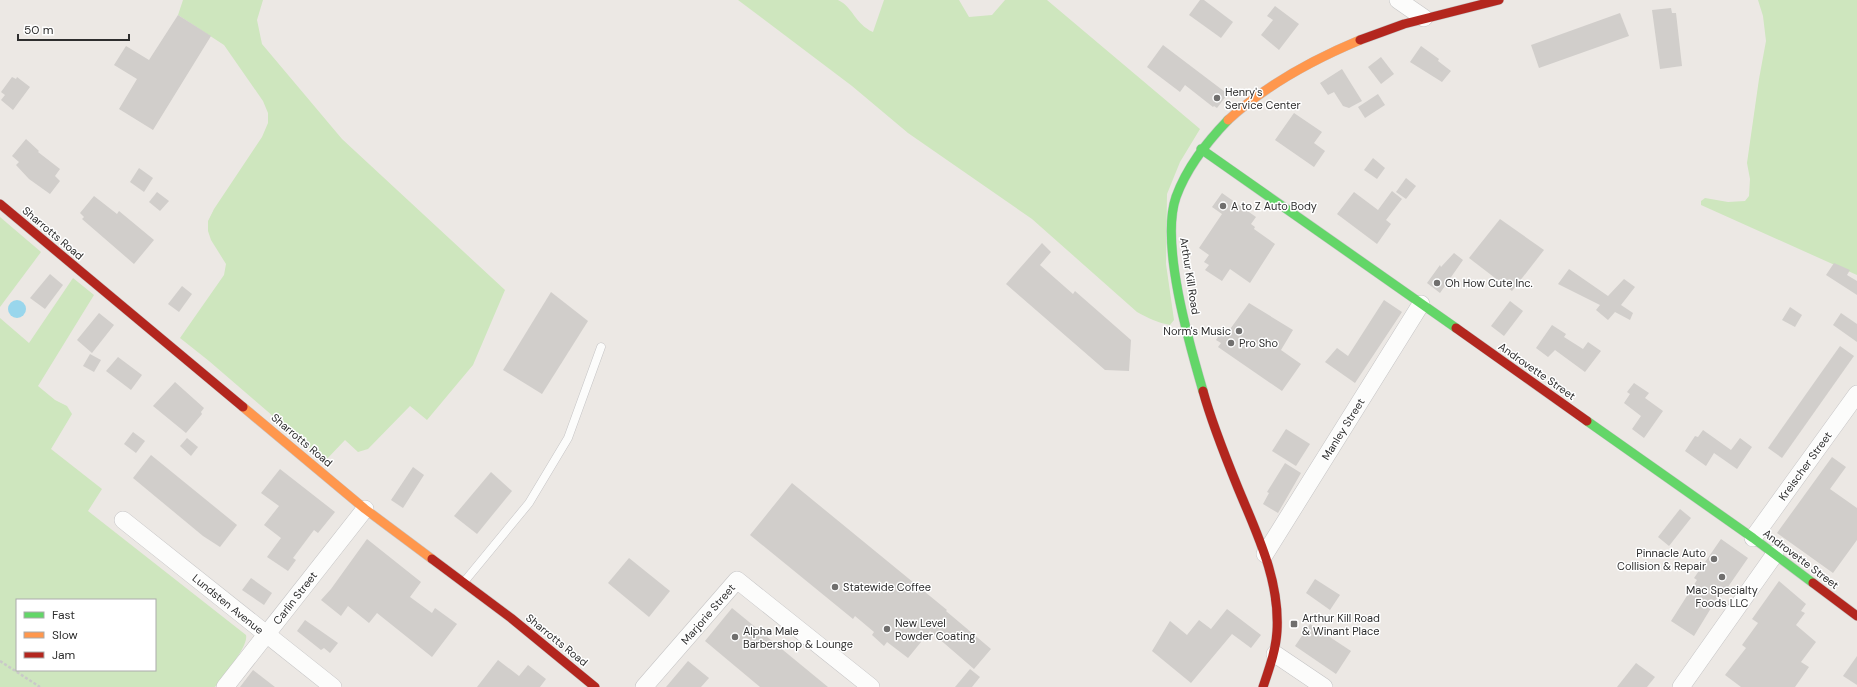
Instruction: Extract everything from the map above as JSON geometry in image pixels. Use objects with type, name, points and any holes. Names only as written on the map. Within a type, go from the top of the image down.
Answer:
[{"type":"street","points":[[1398,0],[1424,18]]},
{"type":"street","name":"Arthur Kill Road","points":[[1263,687],[1274,654],[1279,630],[1279,604],[1274,580],[1265,554],[1221,447],[1206,405],[1190,346],[1174,268],[1171,245],[1171,223],[1176,200],[1183,179],[1200,149],[1236,113],[1262,92],[1298,71],[1336,50],[1373,35],[1424,18],[1499,0]]},
{"type":"street","name":"Androvette Street","points":[[1200,149],[1753,538],[1857,616]]},
{"type":"street","name":"Sharrotts Road","points":[[0,204],[365,509],[511,618],[595,687]]},
{"type":"street","name":"Manley Street","points":[[1265,554],[1421,304]]},
{"type":"street","name":"Kreischer Street","points":[[1753,538],[1857,394]]},
{"type":"street","name":"Carlin Street","points":[[225,687],[365,509]]},
{"type":"street","name":"Lundsten Avenue","points":[[123,520],[333,687]]},
{"type":"street","points":[[1681,687],[1775,554]]},
{"type":"street","name":"Marjorie Street","points":[[644,687],[737,580],[871,687]]},
{"type":"street","points":[[1274,654],[1324,687]]},
{"type":"lane","points":[[463,582],[529,503],[568,438],[600,347]]},
{"type":"path","points":[[0,661],[40,687]]},
{"type":"green space","points":[[183,0],[263,0],[257,20],[262,44],[342,139],[505,290],[473,365],[427,420],[410,406],[368,449],[358,452],[345,440],[325,461],[209,361],[180,338],[224,275],[226,264],[211,240],[208,231],[208,221],[214,209],[262,137],[268,123],[268,113],[263,101],[224,45],[178,15]]},
{"type":"green space","points":[[738,0],[838,0],[847,7],[862,25],[873,32],[884,0],[959,0],[969,17],[992,15],[1005,0],[1047,0],[1200,129],[1180,162],[1167,194],[1166,264],[1174,320],[1170,325],[1153,320],[1137,312],[1032,219],[908,133],[852,86]]},
{"type":"green space","points":[[1758,0],[1857,0],[1857,275],[1701,205],[1701,201],[1705,198],[1728,202],[1745,201],[1749,196],[1750,179],[1747,163],[1766,41],[1763,16]]},
{"type":"green space","points":[[0,217],[41,252],[0,307]]},
{"type":"green space","points":[[73,278],[94,295],[38,386],[55,400],[67,406],[72,414],[51,449],[102,489],[88,511],[246,635],[246,640],[239,654],[215,687],[0,687],[0,318],[29,343]]},
{"type":"water","points":[[13,300],[21,300],[26,305],[24,316],[21,318],[13,318],[8,313],[8,305]]},
{"type":"building","points":[[1200,0],[1204,0],[1233,22],[1221,38],[1189,15]]},
{"type":"building","points":[[1275,6],[1299,24],[1279,50],[1261,35],[1273,20],[1267,16]]},
{"type":"building","points":[[1671,8],[1672,13],[1676,13],[1682,66],[1660,69],[1652,10]]},
{"type":"building","points":[[1620,13],[1629,36],[1539,68],[1531,45]]},
{"type":"building","points":[[178,15],[211,36],[153,130],[119,109],[137,79],[114,65],[126,46],[149,60]]},
{"type":"building","points":[[1163,45],[1225,92],[1227,95],[1217,108],[1214,106],[1213,107],[1185,85],[1180,92],[1147,67]]},
{"type":"building","points":[[1421,46],[1439,59],[1438,61],[1451,71],[1442,82],[1410,62]]},
{"type":"building","points":[[1381,57],[1394,74],[1381,84],[1368,67]]},
{"type":"building","points":[[1342,69],[1362,101],[1349,108],[1343,106],[1334,92],[1328,95],[1320,83]]},
{"type":"building","points":[[12,77],[16,79],[17,77],[30,87],[13,110],[1,100],[5,95],[1,92]]},
{"type":"building","points":[[1378,94],[1385,105],[1365,118],[1358,107]]},
{"type":"building","points":[[1294,113],[1322,132],[1314,143],[1325,151],[1314,167],[1275,140]]},
{"type":"building","points":[[26,139],[39,151],[38,152],[60,169],[55,176],[60,181],[50,194],[29,179],[16,165],[19,162],[12,156]]},
{"type":"building","points":[[1373,158],[1385,168],[1377,179],[1364,170]]},
{"type":"building","points":[[139,168],[153,178],[144,192],[130,182]]},
{"type":"building","points":[[1406,178],[1416,186],[1406,199],[1396,192]]},
{"type":"building","points":[[1392,191],[1402,199],[1386,220],[1391,224],[1377,244],[1337,214],[1354,192],[1378,210]]},
{"type":"building","points":[[157,192],[169,201],[160,211],[149,202]]},
{"type":"building","points":[[1222,193],[1256,217],[1251,224],[1255,227],[1254,229],[1275,244],[1250,283],[1230,269],[1222,281],[1205,270],[1209,265],[1204,262],[1209,255],[1199,248],[1222,214],[1212,207]]},
{"type":"building","points":[[94,196],[117,214],[119,211],[154,240],[134,264],[82,219],[84,217],[80,213]]},
{"type":"building","points":[[1500,219],[1544,250],[1512,291],[1469,258]]},
{"type":"building","points":[[1042,243],[1051,252],[1040,265],[1073,294],[1075,291],[1131,340],[1129,371],[1105,370],[1006,284]]},
{"type":"building","points":[[1454,253],[1463,260],[1440,293],[1427,283],[1440,265],[1441,267]]},
{"type":"building","points":[[1834,263],[1850,270],[1847,275],[1857,281],[1857,295],[1826,275]]},
{"type":"building","points":[[1569,269],[1608,296],[1624,279],[1635,287],[1621,305],[1633,313],[1630,320],[1615,312],[1608,320],[1596,310],[1600,305],[1558,284]]},
{"type":"building","points":[[50,274],[63,285],[45,309],[30,298]]},
{"type":"building","points":[[182,286],[192,294],[179,312],[168,304]]},
{"type":"building","points":[[551,292],[588,321],[542,394],[503,370]]},
{"type":"building","points":[[1384,300],[1402,312],[1355,383],[1325,362],[1337,348],[1348,356]]},
{"type":"building","points":[[1510,301],[1523,311],[1504,336],[1491,326]]},
{"type":"building","points":[[1249,303],[1293,330],[1281,350],[1301,364],[1282,391],[1218,347],[1221,343],[1216,340],[1223,329],[1228,332]]},
{"type":"building","points":[[1790,307],[1802,315],[1795,327],[1782,320]]},
{"type":"building","points":[[99,313],[114,325],[92,353],[77,340]]},
{"type":"building","points":[[1841,313],[1857,324],[1857,342],[1833,325]]},
{"type":"building","points":[[1552,325],[1566,334],[1564,337],[1583,349],[1588,342],[1601,351],[1585,372],[1555,350],[1548,357],[1536,348]]},
{"type":"building","points":[[1840,346],[1854,356],[1782,458],[1768,448]]},
{"type":"building","points":[[90,354],[101,360],[94,372],[83,366]]},
{"type":"building","points":[[118,357],[142,375],[131,390],[106,371]]},
{"type":"building","points":[[175,382],[204,408],[201,412],[202,414],[186,433],[153,406]]},
{"type":"building","points":[[1634,383],[1649,393],[1645,398],[1663,411],[1644,438],[1632,429],[1641,416],[1624,403],[1630,394],[1627,392]]},
{"type":"building","points":[[1286,429],[1310,444],[1296,466],[1272,451]]},
{"type":"building","points":[[1703,430],[1731,450],[1740,438],[1752,447],[1737,469],[1714,453],[1706,466],[1685,451],[1695,436],[1698,437]]},
{"type":"building","points":[[133,432],[145,441],[136,453],[124,444]]},
{"type":"building","points":[[187,438],[198,447],[191,456],[180,446]]},
{"type":"building","points":[[151,455],[237,525],[220,547],[203,536],[133,478]]},
{"type":"building","points":[[1832,457],[1846,467],[1830,489],[1857,508],[1857,540],[1833,573],[1777,533]]},
{"type":"building","points":[[1285,463],[1301,473],[1278,513],[1263,504],[1269,493],[1267,492]]},
{"type":"building","points":[[413,467],[424,475],[403,508],[391,500]]},
{"type":"building","points":[[280,469],[335,512],[318,533],[314,530],[293,558],[296,560],[288,571],[267,557],[281,538],[264,525],[279,506],[261,493]]},
{"type":"building","points":[[491,472],[512,491],[477,534],[454,516]]},
{"type":"building","points":[[792,483],[947,610],[946,611],[991,649],[974,669],[930,631],[908,658],[887,642],[884,646],[872,635],[874,632],[855,616],[853,619],[750,535]]},
{"type":"building","points":[[1680,509],[1691,518],[1669,546],[1658,537]]},
{"type":"building","points":[[367,539],[421,582],[410,597],[432,613],[435,608],[457,624],[432,657],[377,613],[369,623],[348,606],[341,616],[321,600],[331,589]]},
{"type":"building","points":[[1721,539],[1748,558],[1721,597],[1719,595],[1694,636],[1671,621],[1697,580],[1694,578]]},
{"type":"building","points":[[629,558],[670,591],[649,617],[608,583]]},
{"type":"building","points":[[251,578],[272,593],[264,605],[242,590]]},
{"type":"building","points":[[1315,579],[1340,595],[1330,610],[1306,593]]},
{"type":"building","points":[[1779,581],[1806,604],[1801,611],[1805,613],[1796,625],[1816,642],[1801,662],[1809,667],[1795,687],[1741,687],[1725,675],[1746,648],[1742,645],[1758,623],[1752,619]]},
{"type":"building","points":[[732,608],[828,687],[760,687],[705,641]]},
{"type":"building","points":[[1227,609],[1261,635],[1251,648],[1232,634],[1191,683],[1152,651],[1170,621],[1187,635],[1199,620],[1211,629]]},
{"type":"building","points":[[305,620],[338,643],[330,653],[324,648],[321,650],[297,631]]},
{"type":"building","points":[[1310,624],[1351,651],[1336,674],[1295,646]]},
{"type":"building","points":[[1857,656],[1857,685],[1843,676]]},
{"type":"building","points":[[498,660],[519,676],[528,665],[546,679],[540,687],[477,687]]},
{"type":"building","points":[[688,661],[709,678],[701,687],[666,687]]},
{"type":"building","points":[[1636,663],[1655,677],[1647,687],[1617,687]]},
{"type":"building","points":[[970,669],[980,677],[972,687],[955,687]]},
{"type":"building","points":[[253,670],[275,687],[240,687]]},
{"type":"traffic: fast","points":[[1203,391],[1178,293],[1174,266],[1172,217],[1180,186],[1191,166],[1228,120]]},
{"type":"traffic: fast","points":[[1201,149],[1456,328]]},
{"type":"traffic: fast","points":[[1587,421],[1753,538],[1813,583]]},
{"type":"traffic: slow","points":[[1228,120],[1243,107],[1290,74],[1324,56],[1360,40]]},
{"type":"traffic: slow","points":[[243,407],[365,509],[432,559]]},
{"type":"traffic: jam","points":[[1360,40],[1404,24],[1499,0]]},
{"type":"traffic: jam","points":[[0,204],[243,407]]},
{"type":"traffic: jam","points":[[1456,328],[1587,421]]},
{"type":"traffic: jam","points":[[1203,391],[1219,440],[1266,558],[1275,594],[1277,631],[1272,659],[1263,687]]},
{"type":"traffic: jam","points":[[432,559],[511,618],[595,687]]},
{"type":"traffic: jam","points":[[1813,583],[1857,616]]},
{"type":"place","name":"Henry's Service Center","points":[[1217,98]]},
{"type":"place","name":"A to Z Auto Body","points":[[1223,206]]},
{"type":"place","name":"Oh How Cute Inc.","points":[[1437,283]]},
{"type":"place","name":"Norm's Music","points":[[1239,331]]},
{"type":"place","name":"Pro Sho","points":[[1231,343]]},
{"type":"place","name":"Pinnacle Auto Collision & Repair","points":[[1714,559]]},
{"type":"place","name":"Mac Specialty Foods LLC","points":[[1722,577]]},
{"type":"place","name":"Statewide Coffee","points":[[835,587]]},
{"type":"place","name":"Arthur Kill Road & Winant Place","points":[[1294,624]]},
{"type":"place","name":"New Level Powder Coating","points":[[887,629]]},
{"type":"place","name":"Alpha Male Barbershop & Lounge","points":[[735,637]]}]
